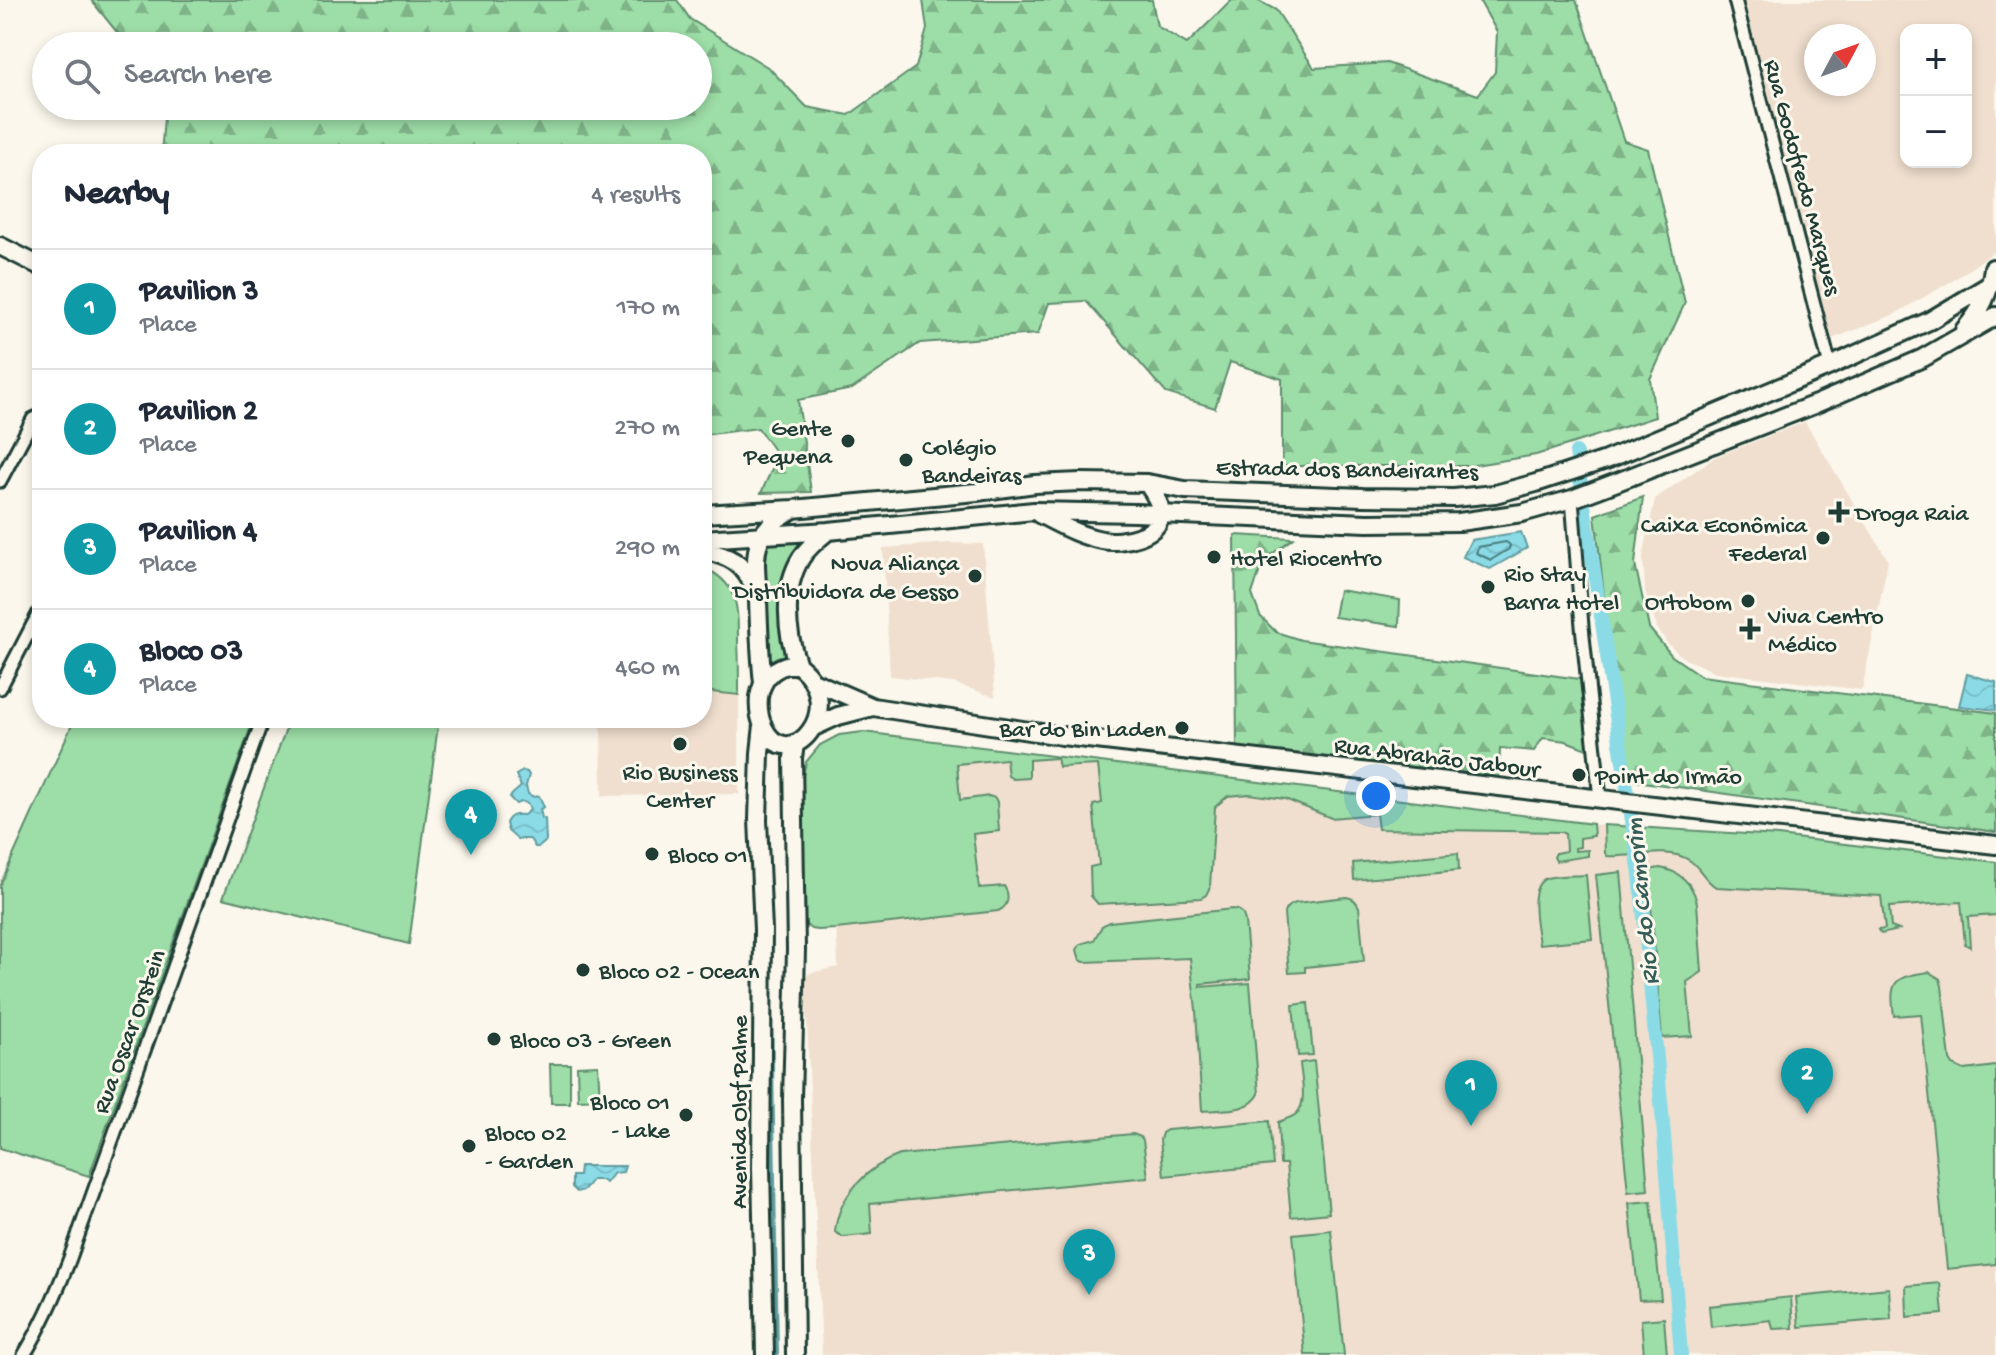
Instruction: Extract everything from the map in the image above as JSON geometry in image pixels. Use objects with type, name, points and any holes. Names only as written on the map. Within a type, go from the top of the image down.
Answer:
[{"type":"street","name":"Rua Godofredo Marques","points":[[1735,0],[1830,366]]},
{"type":"street","points":[[0,246],[32,262]]},
{"type":"street","name":"Estrada dos Bandeirantes","points":[[712,513],[793,509],[1080,482],[1147,483],[1185,490],[1363,497],[1454,498],[1495,494],[1606,460],[1830,366],[1929,321],[1993,278]]},
{"type":"street","points":[[1955,340],[1983,306],[1993,278]]},
{"type":"street","name":"Estrada dos Bandeirantes","points":[[712,538],[828,531],[1034,511],[1355,523],[1459,522],[1522,513],[1575,498],[1816,404],[1895,371],[1994,316]]},
{"type":"street","points":[[0,481],[32,421]]},
{"type":"street","points":[[1034,511],[1074,531],[1099,540],[1117,542],[1145,534],[1158,522],[1161,514],[1157,497],[1147,483]]},
{"type":"street","points":[[1575,498],[1582,626],[1606,800]]},
{"type":"street","points":[[763,683],[755,565],[762,535],[773,522],[793,509]]},
{"type":"street","points":[[798,665],[779,667],[763,683],[758,705],[763,725],[774,741],[795,744],[814,727],[819,707],[818,694],[813,681],[798,665],[790,638],[787,611],[796,567],[807,549],[828,531]]},
{"type":"street","points":[[712,552],[738,563],[751,580],[758,597]]},
{"type":"street","points":[[0,688],[32,626]]},
{"type":"street","name":"Rua Abrahão Jabour","points":[[813,681],[873,707],[1062,736],[1996,845]]},
{"type":"street","name":"Rua Abrahão Jabour","points":[[814,727],[838,716],[873,707]]},
{"type":"street","name":"Avenida Olof Palme","points":[[763,725],[758,820],[763,930],[761,1168],[765,1355]]},
{"type":"street","name":"Rua Oscar Orstein","points":[[24,1355],[51,1307],[70,1258],[259,728]]},
{"type":"street","points":[[795,744],[796,950],[792,1099],[795,1355]]},
{"type":"shaded area","points":[[1744,0],[1996,0],[1996,250],[1957,278],[1895,314],[1832,339]]},
{"type":"shaded area","points":[[1805,422],[1888,560],[1862,690],[1715,672],[1685,659],[1668,644],[1657,628],[1645,591],[1643,557],[1655,499],[1715,457]]},
{"type":"shaded area","points":[[983,544],[995,697],[953,683],[890,676],[883,548]]},
{"type":"shaded area","points":[[712,692],[739,695],[739,794],[602,796],[601,728],[712,728]]},
{"type":"shaded area","points":[[863,732],[1599,825],[1778,836],[1996,862],[1996,1355],[822,1355],[805,978],[810,973],[838,967],[836,921],[806,762],[820,745],[839,735]]},
{"type":"green space","points":[[91,0],[677,0],[690,19],[711,32],[117,32]]},
{"type":"green space","points":[[923,0],[1152,0],[1157,26],[1187,44],[1232,0],[1257,0],[1276,10],[1314,68],[1387,63],[1478,95],[1495,72],[1497,32],[1479,0],[1576,0],[1624,141],[1648,149],[1685,303],[1650,379],[1655,417],[1536,455],[1469,466],[1282,466],[1282,379],[1230,362],[1215,408],[1166,393],[1086,301],[1049,303],[1038,334],[920,343],[852,389],[798,400],[811,492],[761,493],[778,456],[758,428],[712,434],[712,144],[162,144],[164,120],[712,120],[712,33],[769,68],[807,107],[849,115],[916,67],[927,29]]},
{"type":"green space","points":[[1643,497],[1635,564],[1649,628],[1672,656],[1701,676],[1996,713],[1996,832],[1636,781],[1623,762],[1595,515]]},
{"type":"green space","points":[[1235,535],[1293,538],[1263,561],[1252,594],[1260,616],[1276,632],[1301,640],[1586,680],[1592,751],[1566,741],[1543,738],[1534,751],[1500,748],[1499,777],[1237,747]]},
{"type":"green space","points":[[805,539],[784,576],[780,599],[780,622],[787,655],[768,662],[763,601],[765,554],[769,544]]},
{"type":"green space","points":[[712,572],[723,580],[734,597],[738,618],[739,695],[712,692]]},
{"type":"green space","points":[[1339,590],[1400,600],[1399,626],[1334,617]]},
{"type":"green space","points":[[71,728],[250,728],[89,1176],[0,1148],[0,885]]},
{"type":"green space","points":[[286,728],[438,728],[409,944],[223,898]]},
{"type":"green space","points":[[863,732],[1593,824],[1594,836],[1580,838],[1580,847],[1575,848],[1575,851],[1588,850],[1588,856],[1556,861],[1556,853],[1566,851],[1565,834],[1561,832],[1378,829],[1376,814],[1331,818],[1285,799],[1249,794],[1228,796],[1215,807],[1210,887],[1206,895],[1201,898],[1098,904],[1091,896],[1090,867],[1099,865],[1093,805],[1102,803],[1098,765],[1059,767],[1057,758],[1029,760],[1029,778],[1013,779],[1008,776],[1006,759],[957,764],[960,800],[989,796],[997,802],[999,831],[973,834],[979,888],[1004,886],[1008,897],[1004,907],[998,911],[811,929],[806,925],[804,912],[801,785],[806,762],[820,745],[839,735]]},
{"type":"green space","points":[[1604,825],[1778,836],[1996,862],[1996,915],[1968,917],[1970,947],[1965,944],[1961,902],[1889,907],[1891,927],[1899,930],[1881,934],[1878,930],[1885,929],[1881,896],[1716,887],[1693,863],[1680,856],[1660,853],[1607,856]]},
{"type":"green space","points":[[1458,853],[1459,870],[1354,880],[1353,863]]},
{"type":"green space","points":[[1660,868],[1674,872],[1684,880],[1697,903],[1702,972],[1687,982],[1692,1036],[1662,1038],[1648,870]]},
{"type":"green space","points":[[1621,872],[1648,1190],[1628,1192],[1596,875]]},
{"type":"green space","points":[[1586,875],[1592,939],[1539,944],[1534,908],[1541,882],[1552,877]]},
{"type":"green space","points":[[1346,897],[1354,900],[1359,907],[1364,961],[1305,967],[1305,972],[1289,973],[1284,913],[1287,908],[1296,903]]},
{"type":"green space","points":[[1233,909],[1241,912],[1245,921],[1250,979],[1200,984],[1200,987],[1250,983],[1259,1094],[1242,1107],[1202,1111],[1190,958],[1084,962],[1080,960],[1077,950],[1080,944],[1094,940],[1102,926],[1109,922]]},
{"type":"green space","points":[[1929,972],[1940,979],[1942,986],[1953,1065],[1964,1070],[1996,1066],[1996,1264],[1947,1269],[1921,1014],[1894,1016],[1892,995],[1896,982]]},
{"type":"green space","points":[[1308,1003],[1313,1055],[1298,1056],[1293,1005]]},
{"type":"green space","points":[[1314,1061],[1329,1213],[1291,1217],[1286,1164],[1280,1164],[1278,1122],[1300,1110],[1303,1090],[1300,1063]]},
{"type":"green space","points":[[550,1064],[570,1064],[570,1103],[551,1103]]},
{"type":"green space","points":[[598,1065],[600,1099],[578,1100],[577,1066]]},
{"type":"green space","points":[[1269,1121],[1273,1165],[1164,1176],[1160,1140],[1167,1130]]},
{"type":"green space","points":[[1133,1134],[1143,1140],[1148,1177],[870,1204],[872,1234],[843,1237],[835,1232],[842,1206],[857,1184],[877,1167],[900,1155]]},
{"type":"green space","points":[[1651,1201],[1661,1299],[1639,1300],[1629,1203]]},
{"type":"green space","points":[[1331,1230],[1344,1355],[1305,1355],[1293,1234]]},
{"type":"green space","points":[[1940,1283],[1943,1314],[1907,1317],[1906,1286]]},
{"type":"green space","points":[[1889,1288],[1891,1319],[1799,1327],[1796,1297]]},
{"type":"green space","points":[[1791,1297],[1793,1328],[1773,1329],[1771,1320],[1711,1327],[1709,1306]]},
{"type":"green space","points":[[1664,1318],[1667,1355],[1644,1355],[1641,1320]]},
{"type":"water","points":[[1521,532],[1527,548],[1490,569],[1463,557],[1471,540]]},
{"type":"water","points":[[1967,674],[1996,682],[1996,710],[1959,706]]},
{"type":"water","points":[[523,771],[529,775],[526,786],[528,794],[539,796],[544,807],[540,809],[545,819],[546,841],[539,847],[535,847],[530,839],[517,839],[508,831],[506,823],[511,817],[524,815],[530,810],[525,802],[516,804],[510,798],[521,786],[516,775]]},
{"type":"water","points":[[580,1166],[625,1166],[623,1172],[614,1173],[606,1183],[592,1180],[584,1190],[577,1192],[572,1187],[572,1176],[579,1176]]},
{"type":"waterway","name":"Rio do Camorim","points":[[1576,452],[1640,874],[1681,1355]]},
{"type":"waterway","points":[[771,1005],[777,1355]]},
{"type":"place","name":"Gente Pequena","points":[[848,441]]},
{"type":"place","name":"Colégio Bandeiras","points":[[906,460]]},
{"type":"place","name":"Droga Raia","points":[[1839,512]]},
{"type":"place","name":"Caixa Econômica Federal","points":[[1823,538]]},
{"type":"place","name":"Hotel Riocentro","points":[[1214,557]]},
{"type":"place","name":"Nova Aliança Distribuidora de Gesso","points":[[975,576]]},
{"type":"place","name":"Rio Stay Barra Hotel","points":[[1488,587]]},
{"type":"place","name":"Ortobom","points":[[1748,601]]},
{"type":"place","name":"Viva Centro Médico","points":[[1750,629]]},
{"type":"place","name":"Bar do Bin Laden","points":[[1182,728]]},
{"type":"place","name":"Rio Business Center","points":[[680,744]]},
{"type":"place","name":"Point do Irmão","points":[[1579,775]]},
{"type":"place","name":"Bloco 01","points":[[652,854]]},
{"type":"place","name":"Bloco 03","points":[[471,855]]},
{"type":"place","name":"Bloco 02 - Ocean","points":[[583,970]]},
{"type":"place","name":"Bloco 03 - Green","points":[[494,1039]]},
{"type":"place","name":"Pavilion 2","points":[[1807,1114]]},
{"type":"place","name":"Bloco 01 - Lake","points":[[686,1115]]},
{"type":"place","name":"Pavilion 3","points":[[1471,1126]]},
{"type":"place","name":"Bloco 02 - Garden","points":[[469,1146]]},
{"type":"place","name":"Pavilion 4","points":[[1089,1295]]}]
